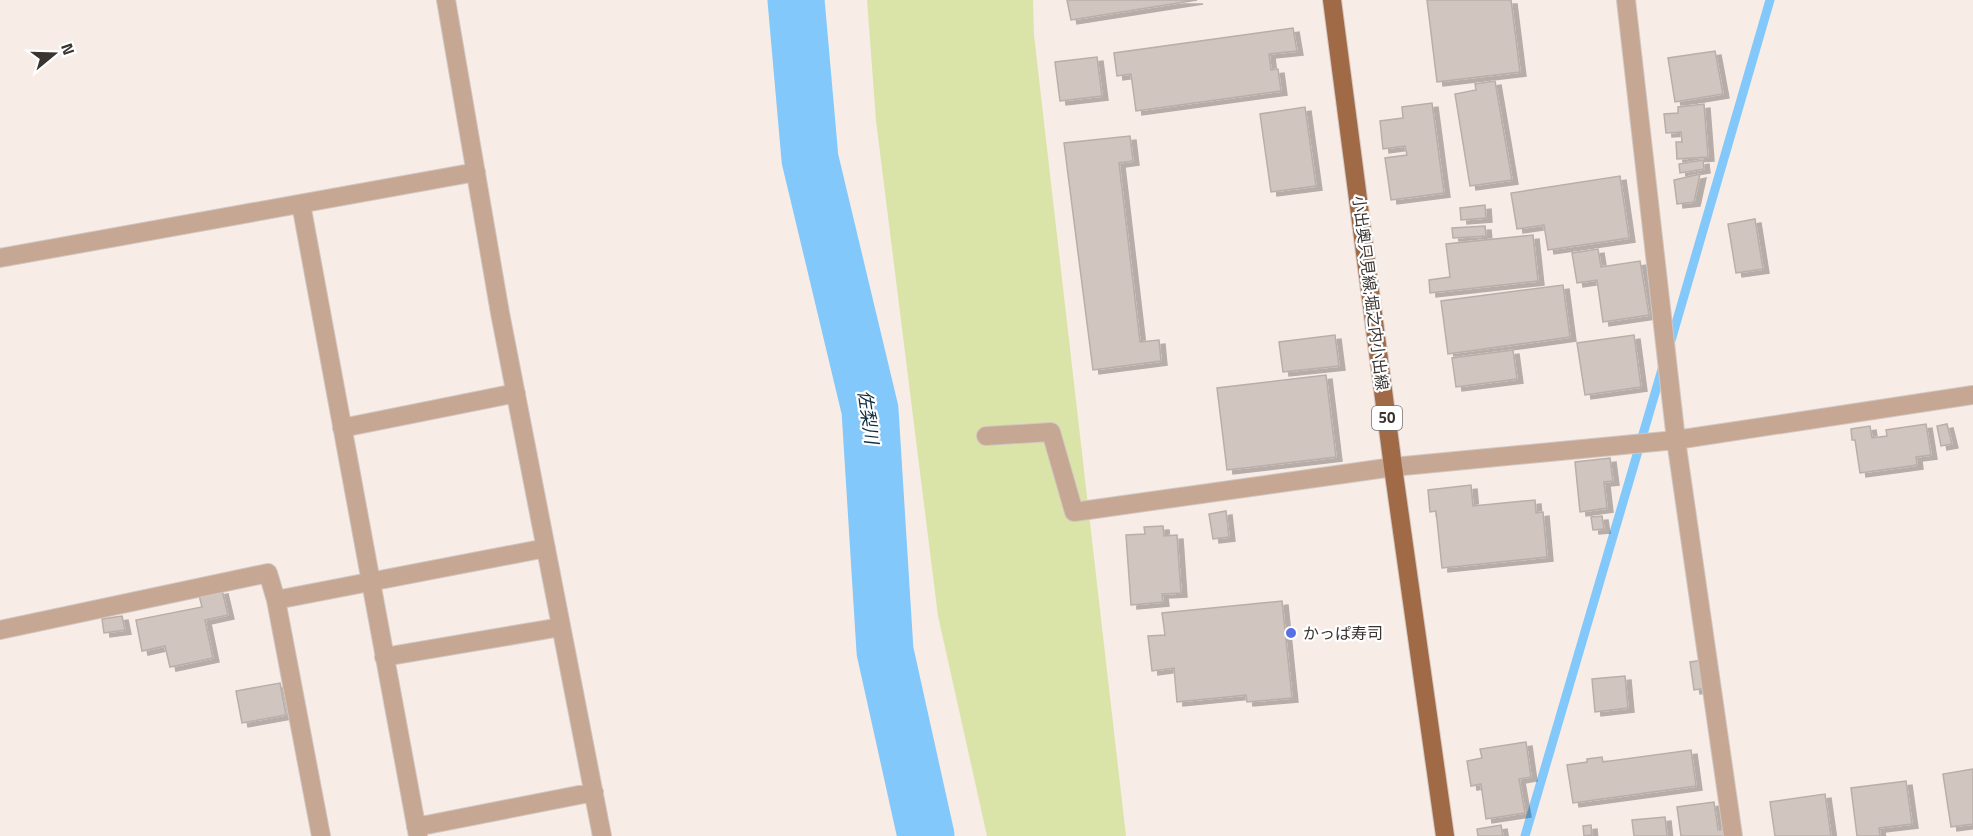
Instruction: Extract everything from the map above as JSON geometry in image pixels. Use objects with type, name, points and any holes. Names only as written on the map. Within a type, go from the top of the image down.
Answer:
[{"type":"main road","name":"小出奥只見線;堀之内小出線","points":[[1332,0],[1445,836]]},
{"type":"street","points":[[446,0],[516,393],[602,836]]},
{"type":"street","points":[[1626,0],[1676,440],[1733,836]]},
{"type":"street","points":[[0,258],[476,172]]},
{"type":"street","points":[[301,204],[417,831],[594,792]]},
{"type":"street","points":[[342,428],[516,393]]},
{"type":"street","points":[[986,436],[1052,432],[1074,512],[1394,467],[1676,440],[1973,395]]},
{"type":"street","points":[[276,600],[546,548]]},
{"type":"street","points":[[0,630],[268,573],[276,600],[321,836]]},
{"type":"street","points":[[384,657],[561,627]]},
{"type":"green space","points":[[867,0],[1033,0],[1034,35],[1126,836],[987,836],[938,616],[876,121]]},
{"type":"building","points":[[1067,0],[1197,0],[1071,20]]},
{"type":"building","points":[[1427,0],[1511,0],[1520,72],[1437,82]]},
{"type":"building","points":[[1293,28],[1297,51],[1269,54],[1271,70],[1278,69],[1281,91],[1136,111],[1131,74],[1117,76],[1114,53]]},
{"type":"building","points":[[1715,51],[1723,94],[1675,102],[1668,58]]},
{"type":"building","points":[[1097,57],[1102,96],[1060,101],[1055,62]]},
{"type":"building","points":[[1495,81],[1512,180],[1470,186],[1455,94],[1476,90],[1475,84]]},
{"type":"building","points":[[1432,103],[1444,193],[1391,200],[1385,158],[1407,155],[1405,146],[1383,149],[1380,121],[1403,118],[1402,107]]},
{"type":"building","points":[[1704,104],[1708,157],[1677,159],[1676,142],[1682,142],[1681,132],[1666,133],[1664,114],[1678,113],[1678,107]]},
{"type":"building","points":[[1305,107],[1316,186],[1271,192],[1260,114]]},
{"type":"building","points":[[1130,136],[1133,161],[1119,163],[1140,342],[1159,340],[1161,361],[1093,370],[1064,143]]},
{"type":"building","points":[[1703,160],[1704,169],[1680,173],[1679,164]]},
{"type":"building","points":[[1700,174],[1694,202],[1677,204],[1674,180]]},
{"type":"building","points":[[1620,176],[1629,238],[1548,250],[1544,225],[1517,229],[1511,193]]},
{"type":"building","points":[[1485,205],[1486,218],[1461,220],[1460,208]]},
{"type":"building","points":[[1755,219],[1763,269],[1736,273],[1728,224]]},
{"type":"building","points":[[1485,226],[1486,236],[1453,238],[1452,228]]},
{"type":"building","points":[[1533,235],[1538,281],[1430,293],[1429,280],[1450,277],[1446,244]]},
{"type":"building","points":[[1598,249],[1601,267],[1640,261],[1649,315],[1603,322],[1597,280],[1577,283],[1572,253]]},
{"type":"building","points":[[1563,285],[1570,337],[1448,354],[1441,301]]},
{"type":"building","points":[[1335,335],[1339,366],[1283,372],[1279,342]]},
{"type":"building","points":[[1634,335],[1641,387],[1585,395],[1577,343]]},
{"type":"building","points":[[1513,350],[1517,379],[1456,387],[1452,358]]},
{"type":"building","points":[[1326,375],[1336,457],[1227,470],[1217,388]]},
{"type":"building","points":[[1926,424],[1931,455],[1916,457],[1917,465],[1860,473],[1851,429],[1870,426],[1872,438],[1887,436],[1886,430]]},
{"type":"building","points":[[1947,424],[1952,444],[1941,446],[1937,426]]},
{"type":"building","points":[[1610,458],[1613,481],[1604,482],[1607,508],[1580,512],[1575,462]]},
{"type":"building","points":[[1471,485],[1473,506],[1535,500],[1536,513],[1543,512],[1547,557],[1442,568],[1436,511],[1430,512],[1428,490]]},
{"type":"building","points":[[1226,511],[1229,537],[1213,539],[1209,514]]},
{"type":"building","points":[[1602,516],[1604,529],[1593,530],[1591,517]]},
{"type":"building","points":[[1163,526],[1164,536],[1177,535],[1181,593],[1162,594],[1163,602],[1131,605],[1126,535],[1145,534],[1144,527]]},
{"type":"building","points":[[222,590],[228,615],[205,620],[213,658],[170,667],[165,646],[142,651],[136,620],[202,607],[199,595]]},
{"type":"building","points":[[1282,601],[1292,698],[1247,702],[1246,695],[1177,702],[1174,668],[1152,671],[1148,636],[1165,635],[1162,613]]},
{"type":"building","points":[[122,616],[125,630],[104,633],[102,619]]},
{"type":"building","points":[[1703,660],[1707,688],[1694,690],[1690,662]]},
{"type":"building","points":[[1625,676],[1628,708],[1595,712],[1592,679]]},
{"type":"building","points":[[280,683],[286,715],[242,723],[236,691]]},
{"type":"building","points":[[1526,742],[1531,777],[1519,779],[1525,813],[1486,819],[1481,784],[1471,786],[1467,761],[1482,758],[1480,749]]},
{"type":"building","points":[[1691,750],[1696,786],[1573,803],[1567,765],[1602,757],[1603,762]]},
{"type":"building","points":[[1973,769],[1973,824],[1951,827],[1943,774]]},
{"type":"building","points":[[1906,781],[1912,824],[1879,828],[1880,836],[1857,836],[1851,788]]},
{"type":"building","points":[[1825,794],[1831,836],[1775,836],[1770,802]]},
{"type":"building","points":[[1714,802],[1718,830],[1727,829],[1728,836],[1681,836],[1677,807]]},
{"type":"building","points":[[1665,817],[1667,836],[1634,836],[1632,820]]},
{"type":"building","points":[[1501,825],[1503,836],[1478,836],[1477,829]]},
{"type":"building","points":[[1591,825],[1592,835],[1584,836],[1583,826]]},
{"type":"waterway","name":"佐梨川","points":[[796,0],[810,159],[870,410],[885,651],[926,836]]},
{"type":"waterway","points":[[1670,344],[1770,0]]},
{"type":"waterway","points":[[1525,836],[1663,366]]},
{"type":"place","name":"かっぱ寿司","points":[[1291,633]]}]
